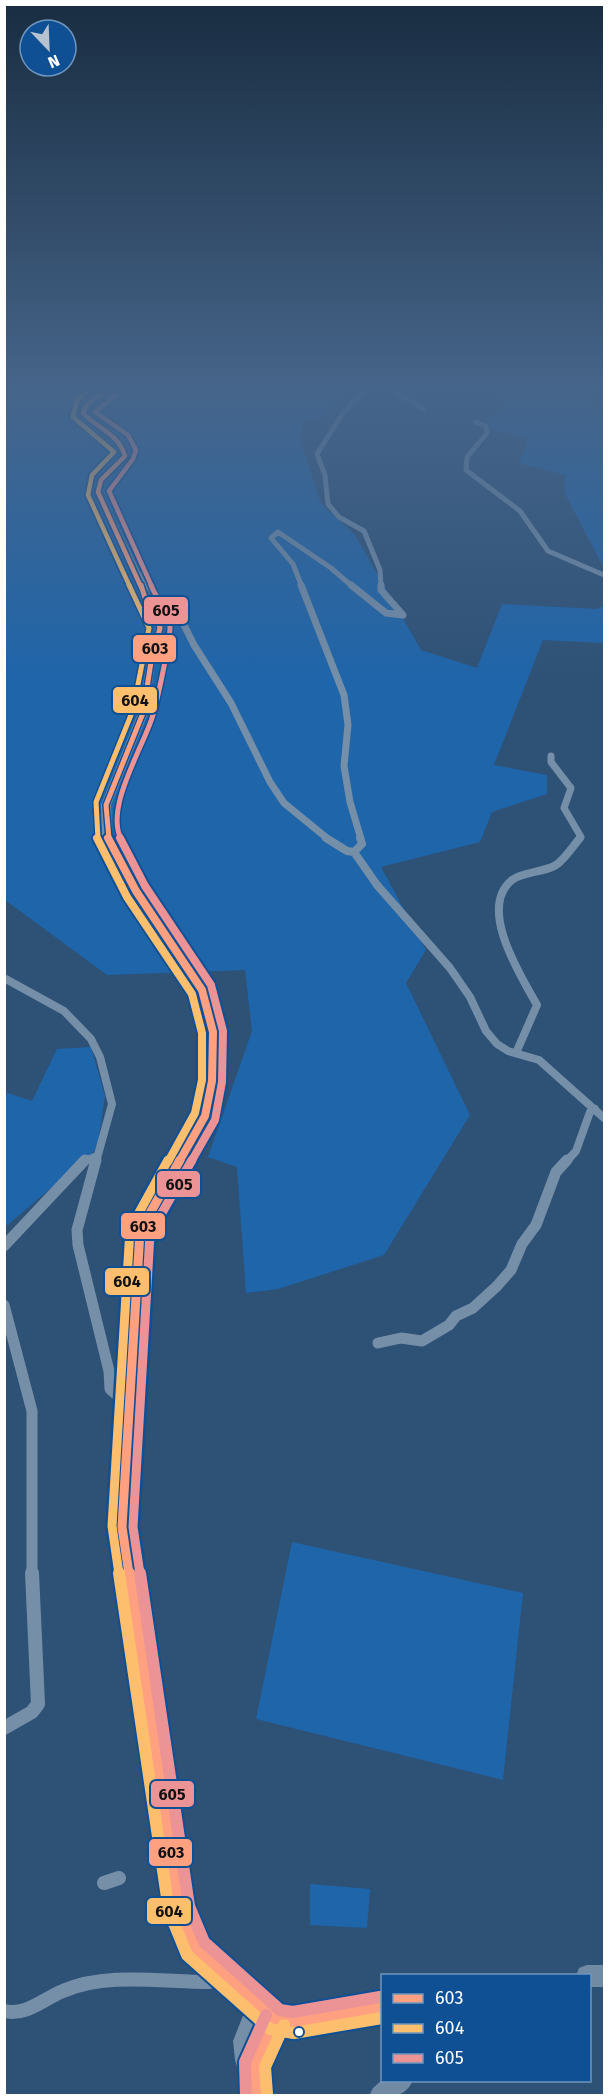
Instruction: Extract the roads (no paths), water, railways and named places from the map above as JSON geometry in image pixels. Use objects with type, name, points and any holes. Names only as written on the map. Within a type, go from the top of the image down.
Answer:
[{"type":"main road","points":[[381,2096],[398,2082]]},
{"type":"street","points":[[100,486],[98,492],[137,574],[145,598],[156,614],[160,628],[142,713],[106,805],[105,826],[119,863],[202,990],[210,1011],[214,1051],[212,1081],[205,1116],[140,1231],[128,1396],[122,1527],[179,1909],[195,1948],[220,1973],[275,2020],[293,2023],[381,2007]]},
{"type":"street","points":[[326,486],[328,504],[339,517],[364,531],[380,570],[381,590],[404,615],[392,615],[373,603],[335,570],[311,556],[284,533],[278,532],[271,538],[292,564],[344,695],[348,725],[345,766],[350,802],[362,844],[354,852]]},
{"type":"street","points":[[487,486],[520,511],[548,551],[604,575]]},
{"type":"street","points":[[137,574],[146,578],[153,594],[169,611],[181,619],[194,645],[231,703],[270,782],[284,802],[326,838],[347,851],[354,852],[377,885],[450,968],[470,997],[486,1031],[497,1044],[539,1060],[604,1118]]},
{"type":"street","points":[[156,614],[169,611]]},
{"type":"street","points":[[516,1053],[537,1005],[507,952],[498,904],[504,890],[513,879],[560,862],[581,837],[564,808],[571,788],[551,762],[551,756]]},
{"type":"street","points":[[4,978],[70,1015],[92,1037],[110,1085],[112,1104],[77,1230],[78,1245],[109,1371],[110,1389],[118,1396],[128,1396]]},
{"type":"street","points":[[378,1342],[400,1338],[416,1342],[422,1341],[449,1325],[456,1316],[473,1308],[497,1286],[513,1266],[522,1244],[542,1214],[556,1172],[576,1151],[590,1112],[595,1109]]},
{"type":"street","points":[[4,1246],[85,1160],[97,1156]]},
{"type":"street","points":[[4,1305],[32,1411],[30,1541],[38,1704],[32,1712],[4,1728]]},
{"type":"street","points":[[104,1883],[119,1878]]},
{"type":"street","points":[[4,2011],[14,2013],[29,2009],[63,1990],[103,1981],[209,1982],[220,1973]]},
{"type":"street","points":[[255,2087],[243,2041],[257,2006]]},
{"type":"street","points":[[255,2087],[259,2050],[275,2020]]}]
